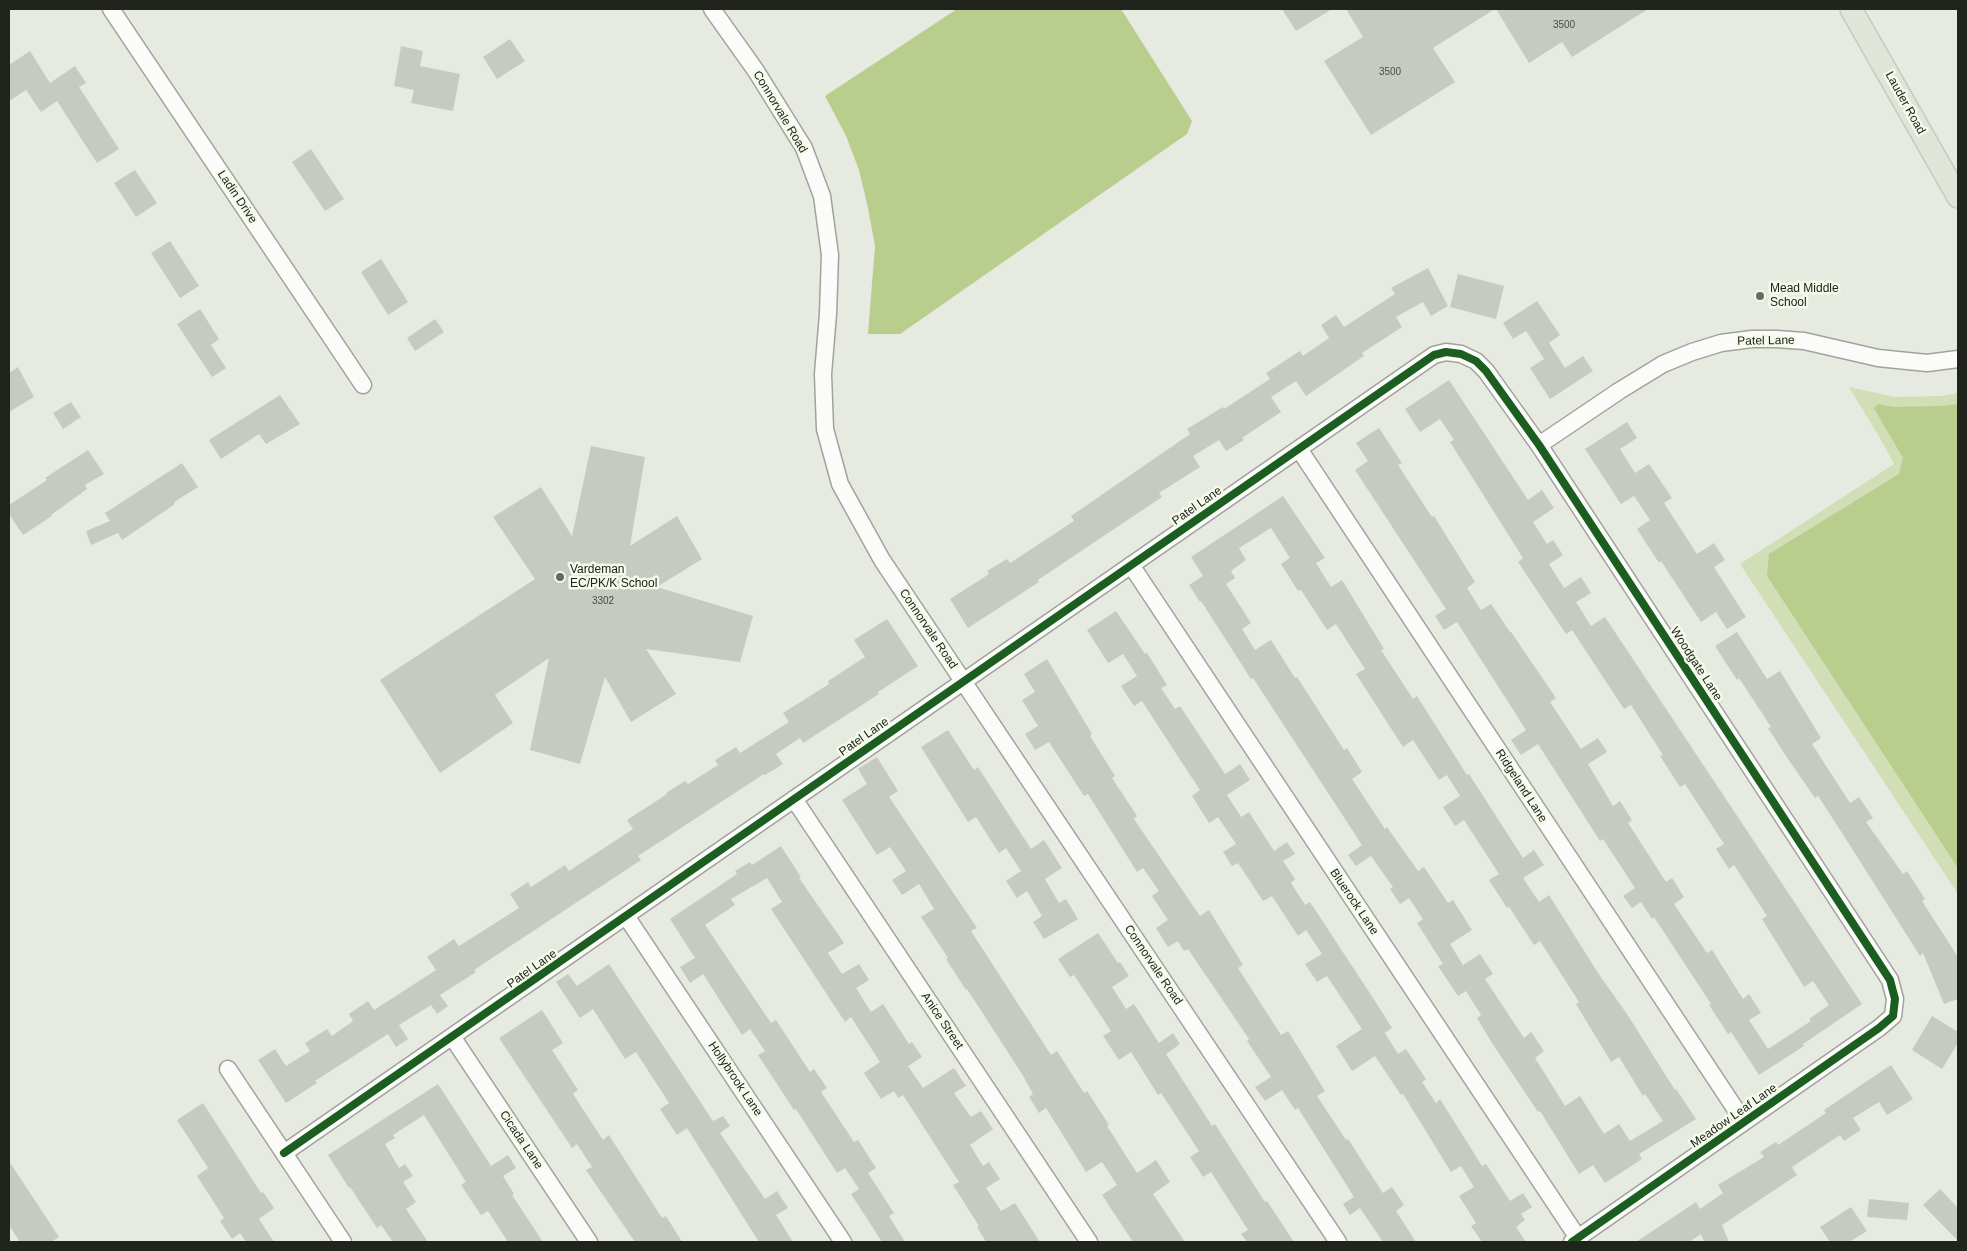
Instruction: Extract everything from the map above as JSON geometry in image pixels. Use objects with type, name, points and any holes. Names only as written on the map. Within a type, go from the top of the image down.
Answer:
[{"type":"main road","name":"Lauder Road","points":[[1851,9],[1958,196]]},
{"type":"street","name":"Ladin Drive","points":[[111,9],[362,385]]},
{"type":"street","name":"Connorvale Road","points":[[712,9],[756,71],[804,148],[822,196],[830,255],[828,314],[822,374],[825,429],[840,484],[882,560],[1338,1242]]},
{"type":"street","name":"Patel Lane","points":[[1539,445],[1663,364],[1692,352],[1722,343],[1752,339],[1777,339],[1804,341],[1878,358],[1927,363],[1958,359]]},
{"type":"street","name":"Patel Lane","points":[[284,1153],[1434,355],[1446,352],[1461,354]]},
{"type":"street","name":"Woodgate Lane","points":[[1461,354],[1476,361],[1486,370],[1539,445],[1890,980],[1895,999]]},
{"type":"street","name":"Ridgeland Lane","points":[[1299,449],[1744,1122]]},
{"type":"street","name":"Bluerock Lane","points":[[1131,565],[1575,1240]]},
{"type":"street","name":"Anice Street","points":[[794,799],[1089,1242]]},
{"type":"street","name":"Hollybrook Lane","points":[[626,916],[843,1242]]},
{"type":"street","name":"Meadow Leaf Lane","points":[[1575,1240],[1879,1028],[1893,1016],[1895,999]]},
{"type":"street","name":"Cicada Lane","points":[[452,1038],[589,1242]]},
{"type":"street","points":[[228,1069],[343,1242]]},
{"type":"shaded area","points":[[957,9],[1121,9],[1192,121],[1187,134],[900,334],[868,334],[875,246],[859,170],[846,136],[825,96]]},
{"type":"shaded area","points":[[1849,387],[1895,397],[1940,396],[1958,393],[1958,894],[1740,564],[1894,464]]},
{"type":"shaded area","points":[[1878,404],[1894,407],[1958,404],[1958,868],[1767,576],[1769,554],[1899,474],[1903,458],[1874,408]]},
{"type":"building","points":[[1282,9],[1332,9],[1296,31]]},
{"type":"building","points":[[1346,9],[1495,9],[1433,48],[1455,82],[1371,135],[1324,61],[1363,37]]},
{"type":"building","points":[[1496,9],[1648,9],[1572,57],[1562,42],[1529,63]]},
{"type":"building","points":[[510,39],[525,61],[497,79],[483,57]]},
{"type":"building","points":[[401,46],[423,51],[420,66],[460,74],[453,111],[411,103],[414,90],[394,86]]},
{"type":"building","points":[[30,51],[50,83],[75,66],[86,83],[79,87],[119,149],[97,163],[57,101],[41,112],[26,90],[9,101],[9,65]]},
{"type":"building","points":[[311,149],[344,199],[325,211],[292,162]]},
{"type":"building","points":[[135,170],[157,203],[136,217],[114,183]]},
{"type":"building","points":[[170,241],[199,286],[180,298],[151,253]]},
{"type":"building","points":[[381,259],[408,302],[388,315],[361,272]]},
{"type":"building","points":[[1428,268],[1448,306],[1431,316],[1423,302],[1396,317],[1402,327],[1362,353],[1364,356],[1306,396],[1296,381],[1271,397],[1281,412],[1226,451],[1219,440],[1193,456],[1200,467],[1159,493],[1162,497],[1038,580],[1039,582],[968,628],[950,599],[989,574],[987,571],[1007,559],[1010,563],[1074,521],[1071,516],[1190,434],[1187,429],[1223,407],[1224,409],[1270,379],[1266,373],[1300,351],[1303,356],[1329,338],[1321,325],[1336,315],[1344,327],[1395,294],[1391,288]]},
{"type":"building","points":[[1458,274],[1504,286],[1496,319],[1450,307]]},
{"type":"building","points":[[1537,301],[1560,335],[1549,343],[1565,368],[1583,356],[1593,371],[1550,399],[1530,368],[1544,359],[1526,331],[1513,339],[1503,323]]},
{"type":"building","points":[[200,309],[219,339],[211,345],[226,368],[212,377],[177,324]]},
{"type":"building","points":[[435,319],[444,332],[415,351],[407,338]]},
{"type":"building","points":[[18,367],[34,397],[9,412],[9,373]]},
{"type":"building","points":[[1449,380],[1528,500],[1542,490],[1554,508],[1533,522],[1547,544],[1553,540],[1563,555],[1549,564],[1564,588],[1581,577],[1591,593],[1576,602],[1591,626],[1605,617],[1862,1004],[1803,1044],[1804,1046],[1759,1075],[1731,1032],[1728,1034],[1709,1005],[1711,1004],[1654,917],[1652,919],[1641,902],[1632,908],[1623,896],[1635,888],[1603,839],[1600,841],[1538,744],[1521,755],[1511,740],[1526,730],[1457,622],[1444,630],[1435,616],[1446,609],[1355,470],[1368,461],[1356,443],[1379,428],[1402,463],[1398,465],[1432,517],[1434,516],[1475,582],[1467,588],[1481,610],[1491,604],[1556,698],[1550,702],[1581,749],[1598,738],[1607,752],[1588,764],[1613,806],[1620,801],[1632,820],[1628,823],[1666,882],[1672,878],[1684,897],[1674,904],[1707,953],[1712,950],[1743,999],[1749,994],[1761,1013],[1749,1020],[1768,1049],[1811,1021],[1809,1019],[1829,1005],[1813,981],[1804,987],[1762,919],[1767,916],[1734,865],[1729,869],[1716,849],[1724,844],[1685,784],[1680,787],[1660,756],[1663,755],[1631,705],[1624,709],[1572,630],[1566,634],[1518,562],[1523,558],[1450,442],[1454,440],[1440,419],[1420,432],[1405,409]]},
{"type":"building","points":[[280,395],[300,424],[266,444],[259,434],[221,459],[209,440]]},
{"type":"building","points":[[71,402],[81,417],[63,429],[53,413]]},
{"type":"building","points":[[1627,422],[1637,438],[1620,449],[1635,473],[1649,464],[1672,498],[1664,503],[1697,554],[1714,543],[1725,560],[1714,567],[1746,617],[1727,629],[1716,612],[1701,622],[1661,561],[1659,563],[1637,529],[1650,520],[1634,496],[1621,504],[1585,449]]},
{"type":"building","points":[[591,446],[645,457],[630,546],[677,516],[702,559],[657,587],[753,616],[740,662],[646,649],[676,694],[631,722],[605,677],[580,764],[530,750],[549,658],[495,695],[513,723],[440,773],[380,680],[535,579],[493,517],[541,487],[572,536]]},
{"type":"building","points":[[88,450],[104,474],[85,485],[87,489],[23,535],[9,514],[9,505],[47,480],[45,478]]},
{"type":"building","points":[[182,463],[198,487],[122,540],[118,533],[91,545],[86,531],[110,521],[105,513]]},
{"type":"building","points":[[1283,496],[1325,558],[1316,563],[1331,587],[1342,580],[1384,649],[1381,650],[1413,699],[1417,696],[1523,858],[1534,850],[1544,865],[1523,878],[1539,902],[1549,895],[1598,973],[1696,1119],[1639,1154],[1642,1159],[1605,1183],[1593,1165],[1579,1174],[1540,1111],[1538,1112],[1492,1043],[1477,1018],[1481,1015],[1466,991],[1458,996],[1438,966],[1443,964],[1417,923],[1423,919],[1409,898],[1400,904],[1390,889],[1393,887],[1371,856],[1356,866],[1348,855],[1362,845],[1253,678],[1251,679],[1189,585],[1203,576],[1191,557]],"holes":[[[1271,528],[1290,558],[1281,564],[1298,591],[1301,590],[1327,630],[1336,624],[1365,669],[1356,674],[1403,747],[1413,740],[1439,780],[1447,775],[1460,796],[1443,807],[1455,826],[1464,820],[1499,874],[1489,880],[1507,908],[1509,907],[1534,945],[1540,941],[1579,1002],[1576,1004],[1611,1062],[1619,1057],[1643,1096],[1645,1094],[1663,1121],[1630,1141],[1619,1124],[1604,1134],[1580,1096],[1565,1106],[1535,1058],[1544,1051],[1531,1032],[1524,1038],[1485,979],[1493,974],[1480,954],[1463,965],[1450,944],[1472,930],[1453,900],[1448,903],[1424,867],[1418,871],[1387,827],[1385,829],[1352,779],[1362,772],[1347,748],[1344,750],[1271,640],[1255,650],[1242,629],[1251,623],[1226,584],[1235,578],[1231,571],[1246,560],[1239,548]]]},
{"type":"building","points":[[1116,611],[1145,654],[1147,653],[1167,685],[1161,688],[1175,709],[1180,706],[1225,774],[1240,764],[1250,780],[1227,795],[1241,817],[1249,812],[1274,851],[1287,842],[1295,854],[1283,861],[1295,879],[1291,883],[1305,905],[1310,902],[1392,1028],[1385,1033],[1398,1054],[1406,1049],[1426,1079],[1422,1082],[1436,1103],[1440,1099],[1482,1166],[1486,1164],[1510,1201],[1523,1193],[1532,1207],[1521,1214],[1525,1220],[1516,1227],[1526,1242],[1482,1242],[1471,1226],[1476,1223],[1459,1196],[1474,1187],[1461,1166],[1451,1172],[1403,1094],[1401,1095],[1375,1056],[1352,1071],[1336,1046],[1362,1029],[1327,976],[1317,982],[1305,964],[1322,954],[1306,930],[1298,936],[1272,896],[1263,901],[1238,863],[1232,866],[1223,852],[1236,844],[1218,817],[1209,823],[1192,796],[1200,790],[1142,701],[1134,706],[1121,686],[1137,676],[1123,654],[1108,663],[1087,630]]},
{"type":"building","points":[[887,619],[918,666],[878,692],[879,694],[803,743],[800,738],[776,754],[783,764],[764,774],[638,856],[641,860],[474,970],[476,972],[440,995],[448,1006],[437,1014],[431,1005],[399,1025],[408,1039],[396,1047],[388,1034],[315,1081],[317,1083],[286,1103],[258,1060],[275,1049],[286,1066],[310,1051],[305,1043],[327,1029],[332,1036],[353,1021],[349,1014],[368,1001],[374,1010],[436,970],[427,957],[454,939],[459,946],[519,908],[510,894],[528,882],[531,887],[565,865],[569,871],[633,829],[627,820],[666,793],[685,781],[688,784],[718,765],[715,760],[736,747],[740,753],[789,722],[783,713],[829,684],[828,681],[865,657],[854,640]]},
{"type":"building","points":[[1737,632],[1767,679],[1780,671],[1821,738],[1812,744],[1850,803],[1859,797],[1873,818],[1866,822],[1903,874],[1907,871],[1925,899],[1922,901],[1958,957],[1958,999],[1944,1004],[1923,953],[1920,956],[1818,796],[1815,798],[1788,759],[1768,728],[1771,727],[1739,678],[1737,680],[1715,646]]},
{"type":"building","points":[[1047,659],[1092,734],[1090,736],[1115,776],[1112,778],[1137,816],[1134,819],[1200,916],[1209,910],[1243,965],[1238,968],[1281,1035],[1288,1031],[1325,1091],[1317,1096],[1346,1140],[1348,1139],[1383,1193],[1392,1187],[1404,1205],[1396,1211],[1416,1242],[1383,1242],[1360,1208],[1350,1215],[1343,1204],[1354,1197],[1298,1108],[1295,1110],[1282,1090],[1265,1101],[1255,1087],[1271,1077],[1247,1041],[1249,1039],[1188,949],[1184,951],[1178,941],[1168,947],[1156,928],[1168,920],[1152,896],[1159,891],[1143,868],[1137,872],[1088,794],[1084,796],[1049,742],[1035,750],[1025,734],[1038,726],[1022,700],[1035,692],[1024,674]]},
{"type":"building","points":[[948,730],[974,770],[978,767],[1031,849],[1044,840],[1062,868],[1045,879],[1059,903],[1066,899],[1078,919],[1044,939],[1033,922],[1042,916],[1027,891],[1017,898],[1006,881],[1021,871],[1006,848],[999,853],[976,817],[968,822],[921,747]]},
{"type":"building","points":[[877,757],[898,791],[889,797],[977,928],[971,931],[1051,1055],[1057,1051],[1084,1093],[1087,1091],[1137,1173],[1156,1160],[1170,1182],[1153,1194],[1185,1242],[1133,1242],[1102,1195],[1117,1185],[1102,1162],[1086,1172],[1046,1108],[1039,1113],[1029,1097],[1033,1094],[1022,1074],[946,959],[948,958],[921,917],[934,909],[919,884],[902,895],[892,880],[906,871],[890,847],[877,855],[842,800],[867,784],[858,769]]},
{"type":"building","points":[[781,846],[801,877],[799,878],[844,943],[828,953],[842,974],[859,964],[869,980],[856,988],[871,1012],[883,1004],[909,1044],[912,1042],[922,1057],[908,1066],[923,1088],[954,1068],[966,1086],[954,1093],[971,1117],[981,1111],[993,1129],[970,1145],[983,1166],[989,1162],[1000,1179],[986,1188],[1001,1211],[1015,1203],[1040,1242],[986,1242],[977,1227],[979,1226],[953,1185],[959,1182],[903,1095],[898,1098],[894,1091],[881,1099],[864,1073],[880,1062],[851,1017],[845,1022],[771,909],[782,902],[767,878],[731,899],[735,905],[705,925],[771,1023],[776,1020],[810,1072],[814,1069],[827,1088],[821,1092],[854,1142],[858,1140],[876,1168],[868,1173],[894,1213],[889,1216],[905,1242],[882,1242],[851,1194],[859,1189],[845,1168],[837,1173],[796,1109],[794,1110],[758,1055],[765,1051],[750,1029],[742,1035],[703,974],[690,983],[680,967],[695,958],[670,919],[737,874],[735,871],[750,862],[752,865]]},
{"type":"building","points":[[1098,933],[1129,976],[1112,987],[1126,1009],[1134,1004],[1159,1043],[1173,1033],[1180,1044],[1166,1054],[1212,1126],[1215,1124],[1265,1202],[1267,1201],[1294,1242],[1247,1242],[1241,1234],[1248,1230],[1211,1172],[1203,1177],[1190,1157],[1199,1151],[1161,1093],[1158,1095],[1131,1052],[1119,1060],[1103,1036],[1111,1031],[1074,975],[1070,977],[1058,959]]},
{"type":"building","points":[[609,964],[713,1121],[723,1116],[730,1126],[720,1133],[765,1199],[777,1191],[788,1208],[776,1215],[793,1242],[759,1242],[687,1128],[677,1135],[660,1109],[669,1103],[636,1052],[625,1059],[593,1009],[580,1018],[556,982],[568,974],[577,986]]},
{"type":"building","points":[[542,1010],[563,1043],[552,1050],[578,1090],[573,1094],[603,1140],[609,1135],[662,1218],[666,1216],[682,1242],[635,1242],[586,1170],[592,1167],[577,1144],[572,1148],[499,1038]]},
{"type":"building","points":[[1932,1016],[1958,1032],[1958,1043],[1942,1069],[1912,1050]]},
{"type":"building","points":[[1891,1065],[1913,1099],[1887,1115],[1879,1102],[1853,1118],[1861,1130],[1844,1141],[1840,1135],[1792,1167],[1797,1175],[1722,1225],[1729,1242],[1704,1242],[1701,1234],[1689,1242],[1636,1242],[1696,1202],[1700,1209],[1723,1193],[1718,1185],[1764,1157],[1760,1152],[1776,1142],[1778,1145],[1826,1113],[1824,1110]]},
{"type":"building","points":[[438,1084],[491,1166],[508,1155],[516,1168],[503,1176],[514,1194],[512,1195],[543,1242],[508,1242],[488,1211],[481,1215],[461,1185],[466,1182],[424,1115],[393,1135],[395,1138],[385,1144],[399,1168],[405,1164],[413,1176],[403,1182],[416,1202],[406,1209],[428,1242],[393,1242],[381,1225],[377,1228],[349,1188],[328,1155]]},
{"type":"building","points":[[203,1103],[261,1193],[263,1192],[274,1208],[259,1219],[274,1242],[246,1242],[240,1233],[232,1239],[220,1221],[224,1218],[197,1176],[208,1168],[177,1120]]},
{"type":"building","points":[[9,1161],[59,1237],[51,1242],[20,1242],[9,1225]]},
{"type":"building","points":[[1940,1189],[1958,1208],[1958,1241],[1923,1205]]},
{"type":"building","points":[[1869,1199],[1909,1203],[1907,1220],[1867,1217]]},
{"type":"building","points":[[1851,1207],[1867,1231],[1849,1242],[1830,1242],[1820,1227]]},
{"type":"cycle path","points":[[284,1153],[1434,355],[1446,352],[1461,354],[1476,361],[1486,371],[1539,445],[1890,980],[1895,999],[1893,1016],[1879,1028],[1572,1242]]},
{"type":"place","name":"Mead Middle School","points":[[1760,296]]},
{"type":"place","name":"Vardeman EC/PK/K School","points":[[560,577]]}]
